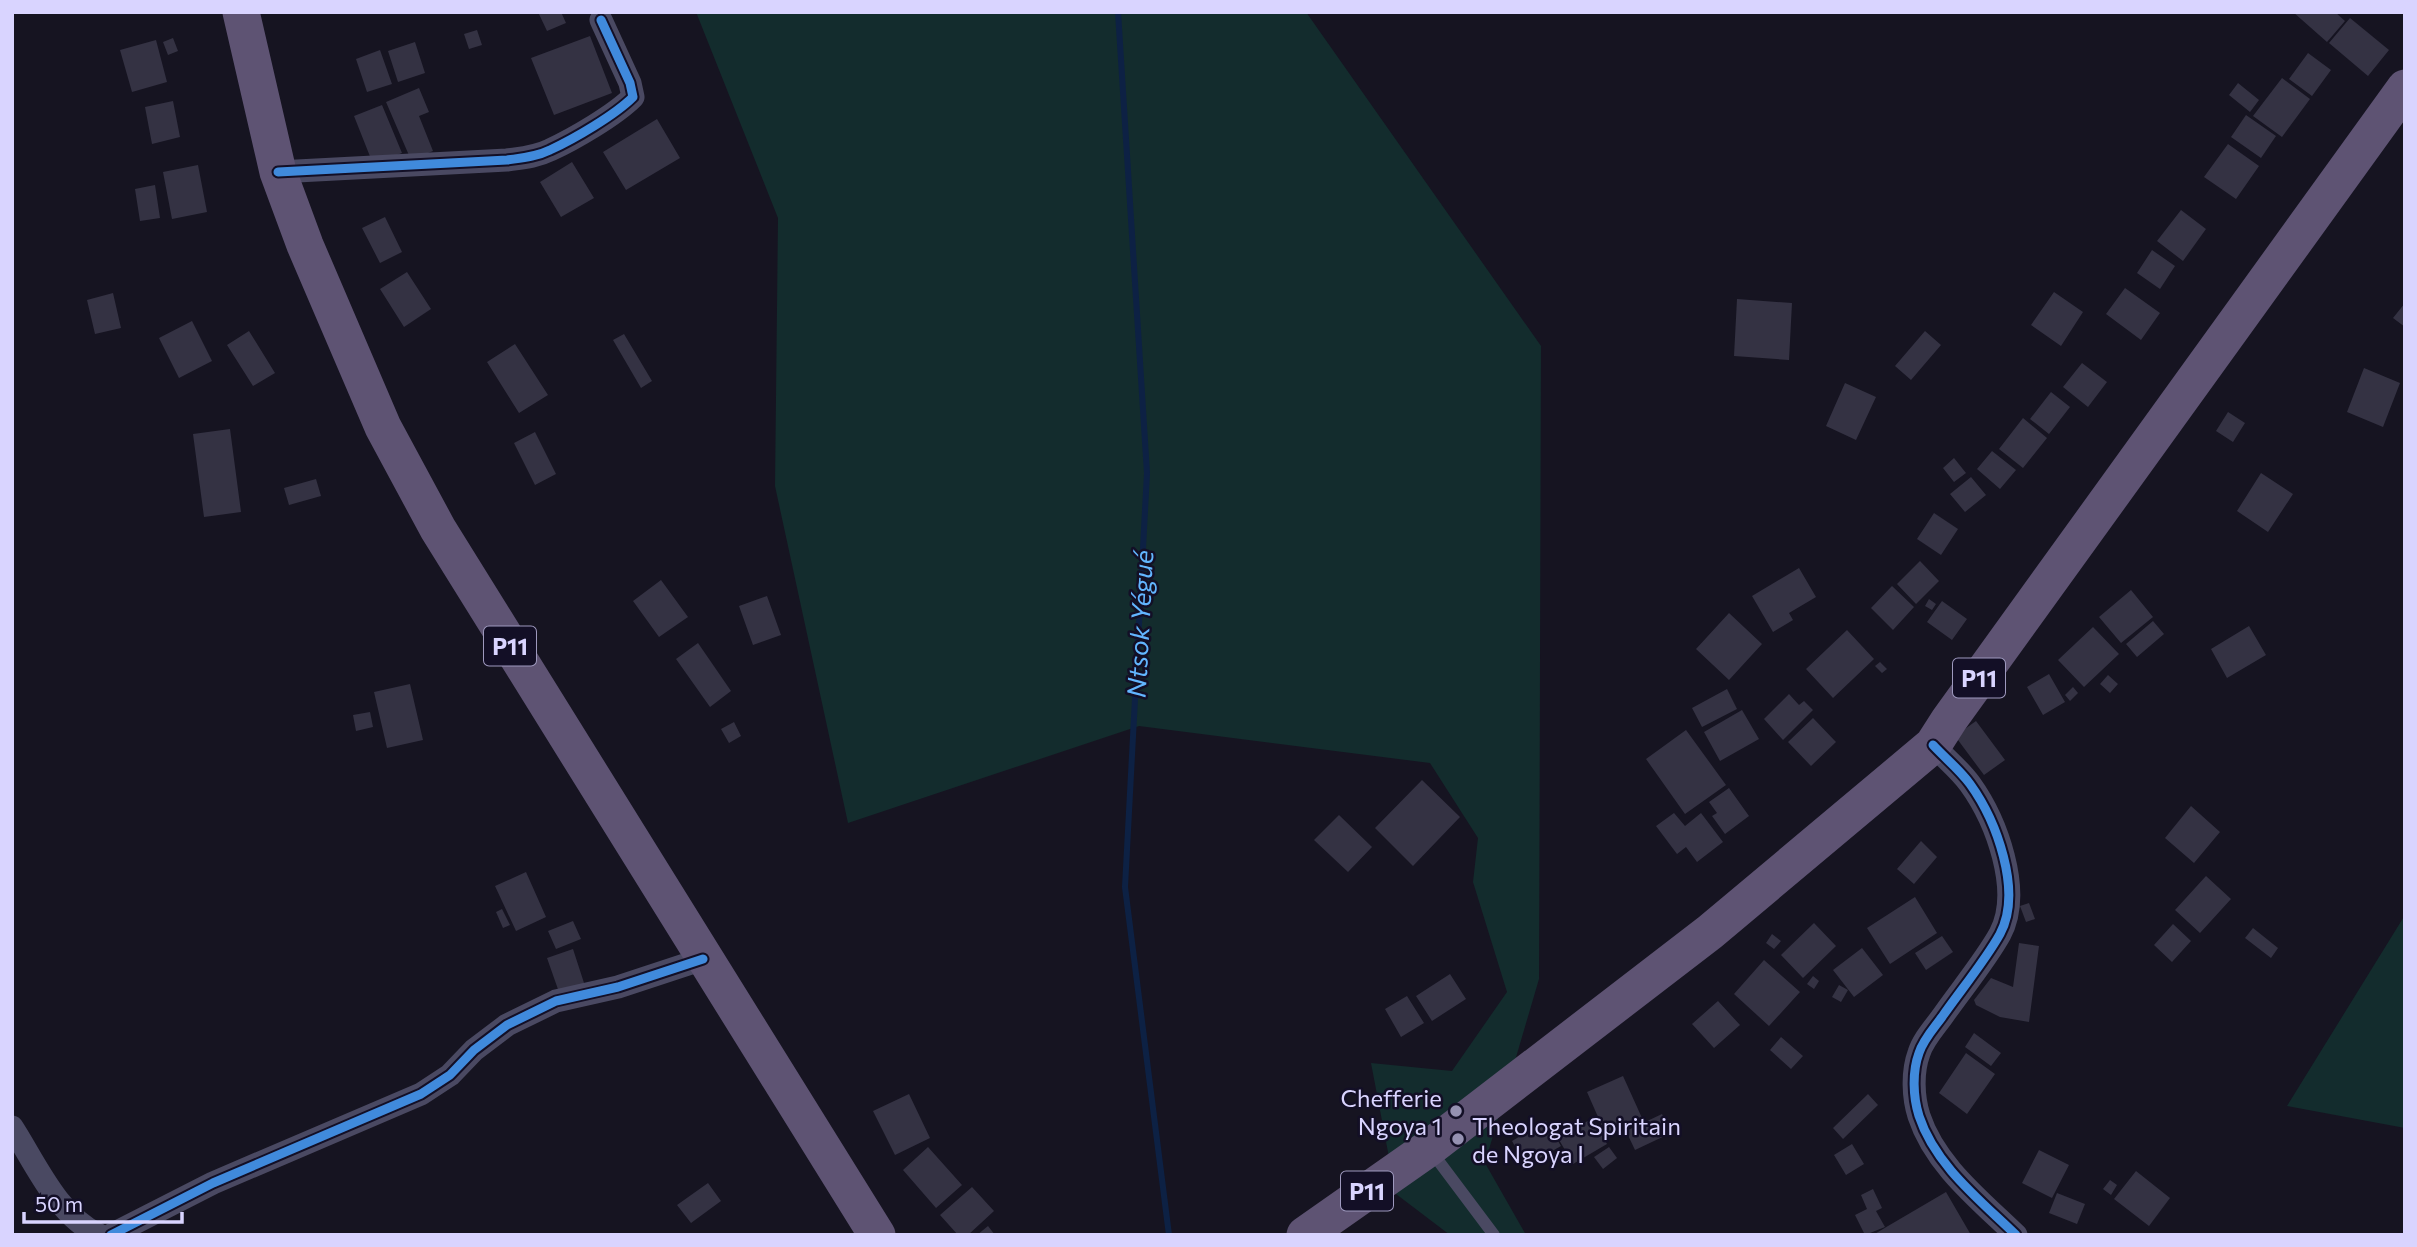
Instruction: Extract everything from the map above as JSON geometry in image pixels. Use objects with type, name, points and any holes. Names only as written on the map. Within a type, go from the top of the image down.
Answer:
[{"type":"main road","name":"P11","points":[[241,12],[278,172],[305,245],[383,427],[438,529],[877,1235]]},
{"type":"main road","name":"P11","points":[[1306,1235],[1429,1148],[1710,932],[1933,746],[1949,720],[2405,88]]},
{"type":"street","points":[[278,172],[507,160],[549,151],[623,107],[633,97],[631,83],[601,20]]},
{"type":"street","points":[[1933,746],[1968,781],[1983,804],[2005,860],[2008,906],[2001,933],[1930,1033],[1919,1053],[1914,1085],[1919,1116],[1936,1152],[1958,1179],[2015,1235]]},
{"type":"street","points":[[111,1235],[213,1183],[421,1094],[450,1075],[474,1051],[507,1025],[556,1001],[618,987],[704,959]]},
{"type":"street","points":[[12,1127],[57,1198],[77,1222],[99,1235]]},
{"type":"lane","points":[[1429,1148],[1494,1235]]},
{"type":"green space","points":[[696,12],[1306,12],[1541,346],[1539,979],[1485,1163],[1526,1235],[1450,1235],[1396,1194],[1371,1063],[1452,1071],[1507,992],[1473,882],[1478,838],[1430,763],[1139,726],[848,823],[775,486],[778,218]]},
{"type":"green space","points":[[2405,915],[2405,1128],[2287,1106]]},
{"type":"building","points":[[538,12],[561,12],[566,23],[547,31]]},
{"type":"building","points":[[2293,12],[2335,12],[2345,21],[2327,42]]},
{"type":"building","points":[[2350,18],[2389,50],[2368,76],[2329,43]]},
{"type":"building","points":[[477,30],[482,45],[469,49],[464,34]]},
{"type":"building","points":[[590,36],[612,93],[554,115],[531,58]]},
{"type":"building","points":[[173,38],[178,51],[168,55],[163,42]]},
{"type":"building","points":[[156,40],[167,82],[132,92],[120,50]]},
{"type":"building","points":[[415,42],[425,73],[398,82],[388,51]]},
{"type":"building","points":[[380,50],[392,84],[367,92],[356,59]]},
{"type":"building","points":[[2308,53],[2331,70],[2312,96],[2289,79]]},
{"type":"building","points":[[2282,78],[2310,99],[2282,137],[2253,116]]},
{"type":"building","points":[[2238,83],[2259,100],[2250,112],[2229,95]]},
{"type":"building","points":[[419,88],[429,112],[419,116],[433,151],[411,160],[386,102]]},
{"type":"building","points":[[173,101],[180,137],[152,144],[145,107]]},
{"type":"building","points":[[382,105],[402,153],[373,164],[354,116]]},
{"type":"building","points":[[2246,115],[2276,136],[2261,158],[2231,137]]},
{"type":"building","points":[[657,119],[680,158],[626,190],[603,152]]},
{"type":"building","points":[[2228,144],[2259,166],[2236,199],[2204,177]]},
{"type":"building","points":[[572,162],[594,198],[561,217],[540,182]]},
{"type":"building","points":[[198,165],[207,212],[172,219],[163,172]]},
{"type":"building","points":[[155,185],[160,218],[140,221],[135,189]]},
{"type":"building","points":[[2181,210],[2206,229],[2183,261],[2157,241]]},
{"type":"building","points":[[385,217],[402,252],[380,263],[362,228]]},
{"type":"building","points":[[2152,250],[2175,266],[2160,289],[2137,273]]},
{"type":"building","points":[[407,272],[431,309],[404,327],[380,289]]},
{"type":"building","points":[[2125,288],[2160,313],[2141,340],[2106,314]]},
{"type":"building","points":[[2054,292],[2083,312],[2061,346],[2031,325]]},
{"type":"building","points":[[113,293],[121,328],[95,334],[87,300]]},
{"type":"building","points":[[1737,299],[1792,303],[1789,360],[1734,356]]},
{"type":"building","points":[[2405,303],[2405,327],[2393,318]]},
{"type":"building","points":[[192,321],[212,361],[179,378],[159,338]]},
{"type":"building","points":[[249,331],[275,373],[253,386],[227,345]]},
{"type":"building","points":[[1925,331],[1941,345],[1911,380],[1895,366]]},
{"type":"building","points":[[624,334],[652,381],[641,388],[613,340]]},
{"type":"building","points":[[515,344],[548,395],[519,413],[487,362]]},
{"type":"building","points":[[2082,363],[2107,382],[2088,407],[2063,387]]},
{"type":"building","points":[[2364,368],[2400,383],[2383,427],[2347,412]]},
{"type":"building","points":[[1845,383],[1876,397],[1856,440],[1826,426]]},
{"type":"building","points":[[2051,392],[2070,407],[2049,434],[2030,419]]},
{"type":"building","points":[[2228,412],[2245,423],[2233,442],[2216,431]]},
{"type":"building","points":[[2023,418],[2047,438],[2023,468],[1999,449]]},
{"type":"building","points":[[230,429],[241,512],[204,517],[193,434]]},
{"type":"building","points":[[535,432],[556,474],[535,485],[514,443]]},
{"type":"building","points":[[1992,451],[2016,470],[2000,489],[1977,469]]},
{"type":"building","points":[[1954,458],[1966,473],[1954,482],[1943,468]]},
{"type":"building","points":[[2261,473],[2293,494],[2268,532],[2237,511]]},
{"type":"building","points":[[1971,477],[1986,495],[1965,512],[1950,494]]},
{"type":"building","points":[[316,479],[321,496],[289,505],[284,488]]},
{"type":"building","points":[[1934,513],[1958,529],[1941,555],[1917,539]]},
{"type":"building","points":[[1920,561],[1939,581],[1916,604],[1897,584]]},
{"type":"building","points":[[1799,568],[1816,597],[1789,613],[1793,620],[1773,632],[1752,596]]},
{"type":"building","points":[[661,580],[688,617],[659,637],[633,601]]},
{"type":"building","points":[[1892,586],[1914,607],[1893,630],[1871,608]]},
{"type":"building","points":[[2131,590],[2153,617],[2121,643],[2099,617]]},
{"type":"building","points":[[767,596],[781,635],[753,645],[739,606]]},
{"type":"building","points":[[1929,599],[1936,604],[1932,610],[1925,606]]},
{"type":"building","points":[[1942,601],[1967,619],[1952,640],[1927,622]]},
{"type":"building","points":[[1729,613],[1762,644],[1729,680],[1696,649]]},
{"type":"building","points":[[2153,621],[2164,634],[2137,657],[2126,644]]},
{"type":"building","points":[[2249,626],[2266,655],[2227,678],[2211,649]]},
{"type":"building","points":[[2093,627],[2119,654],[2084,687],[2058,660]]},
{"type":"building","points":[[1847,630],[1874,659],[1833,698],[1806,669]]},
{"type":"building","points":[[698,643],[731,691],[710,707],[676,659]]},
{"type":"building","points":[[1880,662],[1887,669],[1882,673],[1875,666]]},
{"type":"building","points":[[2049,674],[2065,702],[2043,715],[2027,687]]},
{"type":"building","points":[[2108,675],[2118,684],[2110,693],[2100,684]]},
{"type":"building","points":[[410,684],[423,740],[387,748],[374,692]]},
{"type":"building","points":[[2073,687],[2078,693],[2070,701],[2065,695]]},
{"type":"building","points":[[1727,689],[1737,709],[1702,727],[1692,708]]},
{"type":"building","points":[[1789,694],[1799,705],[1804,701],[1813,710],[1783,740],[1764,719]]},
{"type":"building","points":[[1742,710],[1759,739],[1720,761],[1704,732]]},
{"type":"building","points":[[370,712],[373,727],[356,731],[353,715]]},
{"type":"building","points":[[1813,718],[1836,742],[1811,766],[1788,742]]},
{"type":"building","points":[[1976,721],[2005,760],[1984,775],[1955,736]]},
{"type":"building","points":[[734,722],[741,736],[729,743],[721,729]]},
{"type":"building","points":[[1686,730],[1726,785],[1685,814],[1646,759]]},
{"type":"building","points":[[1422,780],[1460,817],[1413,866],[1375,828]]},
{"type":"building","points":[[1729,788],[1749,816],[1725,834],[1712,816],[1717,813],[1709,802]]},
{"type":"building","points":[[2191,806],[2220,832],[2194,863],[2165,838]]},
{"type":"building","points":[[1674,813],[1685,826],[1701,813],[1723,842],[1697,862],[1686,847],[1677,854],[1656,826]]},
{"type":"building","points":[[1339,815],[1372,847],[1348,872],[1314,840]]},
{"type":"building","points":[[1921,841],[1937,857],[1914,884],[1897,869]]},
{"type":"building","points":[[526,872],[546,917],[516,931],[495,886]]},
{"type":"building","points":[[2206,876],[2231,899],[2200,933],[2175,910]]},
{"type":"building","points":[[1915,897],[1937,933],[1890,964],[1867,928]]},
{"type":"building","points":[[2029,903],[2035,919],[2026,922],[2020,906]]},
{"type":"building","points":[[502,909],[510,925],[503,928],[496,912]]},
{"type":"building","points":[[573,921],[581,939],[556,949],[548,931]]},
{"type":"building","points":[[1814,923],[1836,946],[1803,978],[1781,955]]},
{"type":"building","points":[[2173,924],[2191,941],[2172,962],[2154,945]]},
{"type":"building","points":[[2253,928],[2278,948],[2271,958],[2245,938]]},
{"type":"building","points":[[1772,934],[1781,941],[1774,949],[1766,943]]},
{"type":"building","points":[[1942,936],[1953,952],[1926,970],[1915,953]]},
{"type":"building","points":[[2019,943],[2039,946],[2029,1022],[2000,1017],[1976,1005],[1974,1000],[1991,978],[2013,987]]},
{"type":"building","points":[[1862,948],[1883,975],[1854,997],[1833,970]]},
{"type":"building","points":[[573,949],[585,986],[560,995],[547,958]]},
{"type":"building","points":[[1764,960],[1800,992],[1769,1026],[1734,994]]},
{"type":"building","points":[[1450,974],[1466,999],[1432,1021],[1416,996]]},
{"type":"building","points":[[1813,976],[1819,981],[1814,989],[1807,984]]},
{"type":"building","points":[[1839,985],[1848,990],[1841,1002],[1832,997]]},
{"type":"building","points":[[1407,996],[1424,1023],[1401,1037],[1385,1009]]},
{"type":"building","points":[[1718,1001],[1740,1025],[1714,1048],[1692,1024]]},
{"type":"building","points":[[1974,1033],[2001,1053],[1991,1066],[1965,1047]]},
{"type":"building","points":[[1781,1037],[1803,1056],[1791,1069],[1770,1050]]},
{"type":"building","points":[[1966,1053],[1995,1074],[1967,1114],[1939,1093]]},
{"type":"building","points":[[1623,1076],[1642,1118],[1606,1135],[1587,1092]]},
{"type":"building","points":[[909,1094],[930,1138],[895,1155],[873,1111]]},
{"type":"building","points":[[1868,1094],[1878,1105],[1843,1139],[1833,1128]]},
{"type":"building","points":[[1662,1114],[1671,1133],[1635,1150],[1626,1131]]},
{"type":"building","points":[[1593,1118],[1607,1144],[1573,1164],[1558,1138]]},
{"type":"building","points":[[1546,1121],[1561,1146],[1526,1166],[1512,1141]]},
{"type":"building","points":[[1852,1144],[1864,1164],[1846,1175],[1834,1155]]},
{"type":"building","points":[[928,1147],[962,1185],[936,1208],[903,1170]]},
{"type":"building","points":[[1609,1147],[1617,1158],[1603,1169],[1594,1157]]},
{"type":"building","points":[[2039,1150],[2069,1165],[2052,1198],[2022,1183]]},
{"type":"building","points":[[2136,1171],[2170,1198],[2149,1226],[2114,1199]]},
{"type":"building","points":[[2110,1180],[2117,1185],[2111,1195],[2103,1189]]},
{"type":"building","points":[[708,1183],[721,1201],[691,1223],[677,1205]]},
{"type":"building","points":[[972,1187],[994,1211],[968,1235],[958,1235],[940,1215]]},
{"type":"building","points":[[1873,1189],[1882,1208],[1876,1211],[1885,1227],[1865,1235],[1855,1215],[1867,1209],[1861,1195]]},
{"type":"building","points":[[1946,1192],[1971,1235],[1873,1235],[1888,1226]]},
{"type":"building","points":[[2057,1193],[2085,1204],[2077,1224],[2049,1213]]},
{"type":"building","points":[[988,1226],[995,1235],[977,1235]]},
{"type":"waterway","name":"Ntsok Yégué","points":[[1118,12],[1147,473],[1125,887],[1169,1235]]},
{"type":"cycle path","points":[[278,172],[507,160],[534,156],[550,150],[594,126],[633,97],[630,83],[601,20]]},
{"type":"cycle path","points":[[1933,745],[1966,779],[1980,799],[2003,856],[2009,897],[2000,934],[1921,1048],[1914,1076],[1915,1101],[1926,1134],[1947,1166],[2016,1235]]},
{"type":"cycle path","points":[[111,1235],[213,1183],[421,1094],[450,1075],[474,1050],[507,1025],[556,1001],[618,987],[703,959]]},
{"type":"place","name":"Chefferie Ngoya 1","points":[[1456,1111]]},
{"type":"place","name":"Theologat Spiritain de Ngoya I","points":[[1458,1139]]}]
